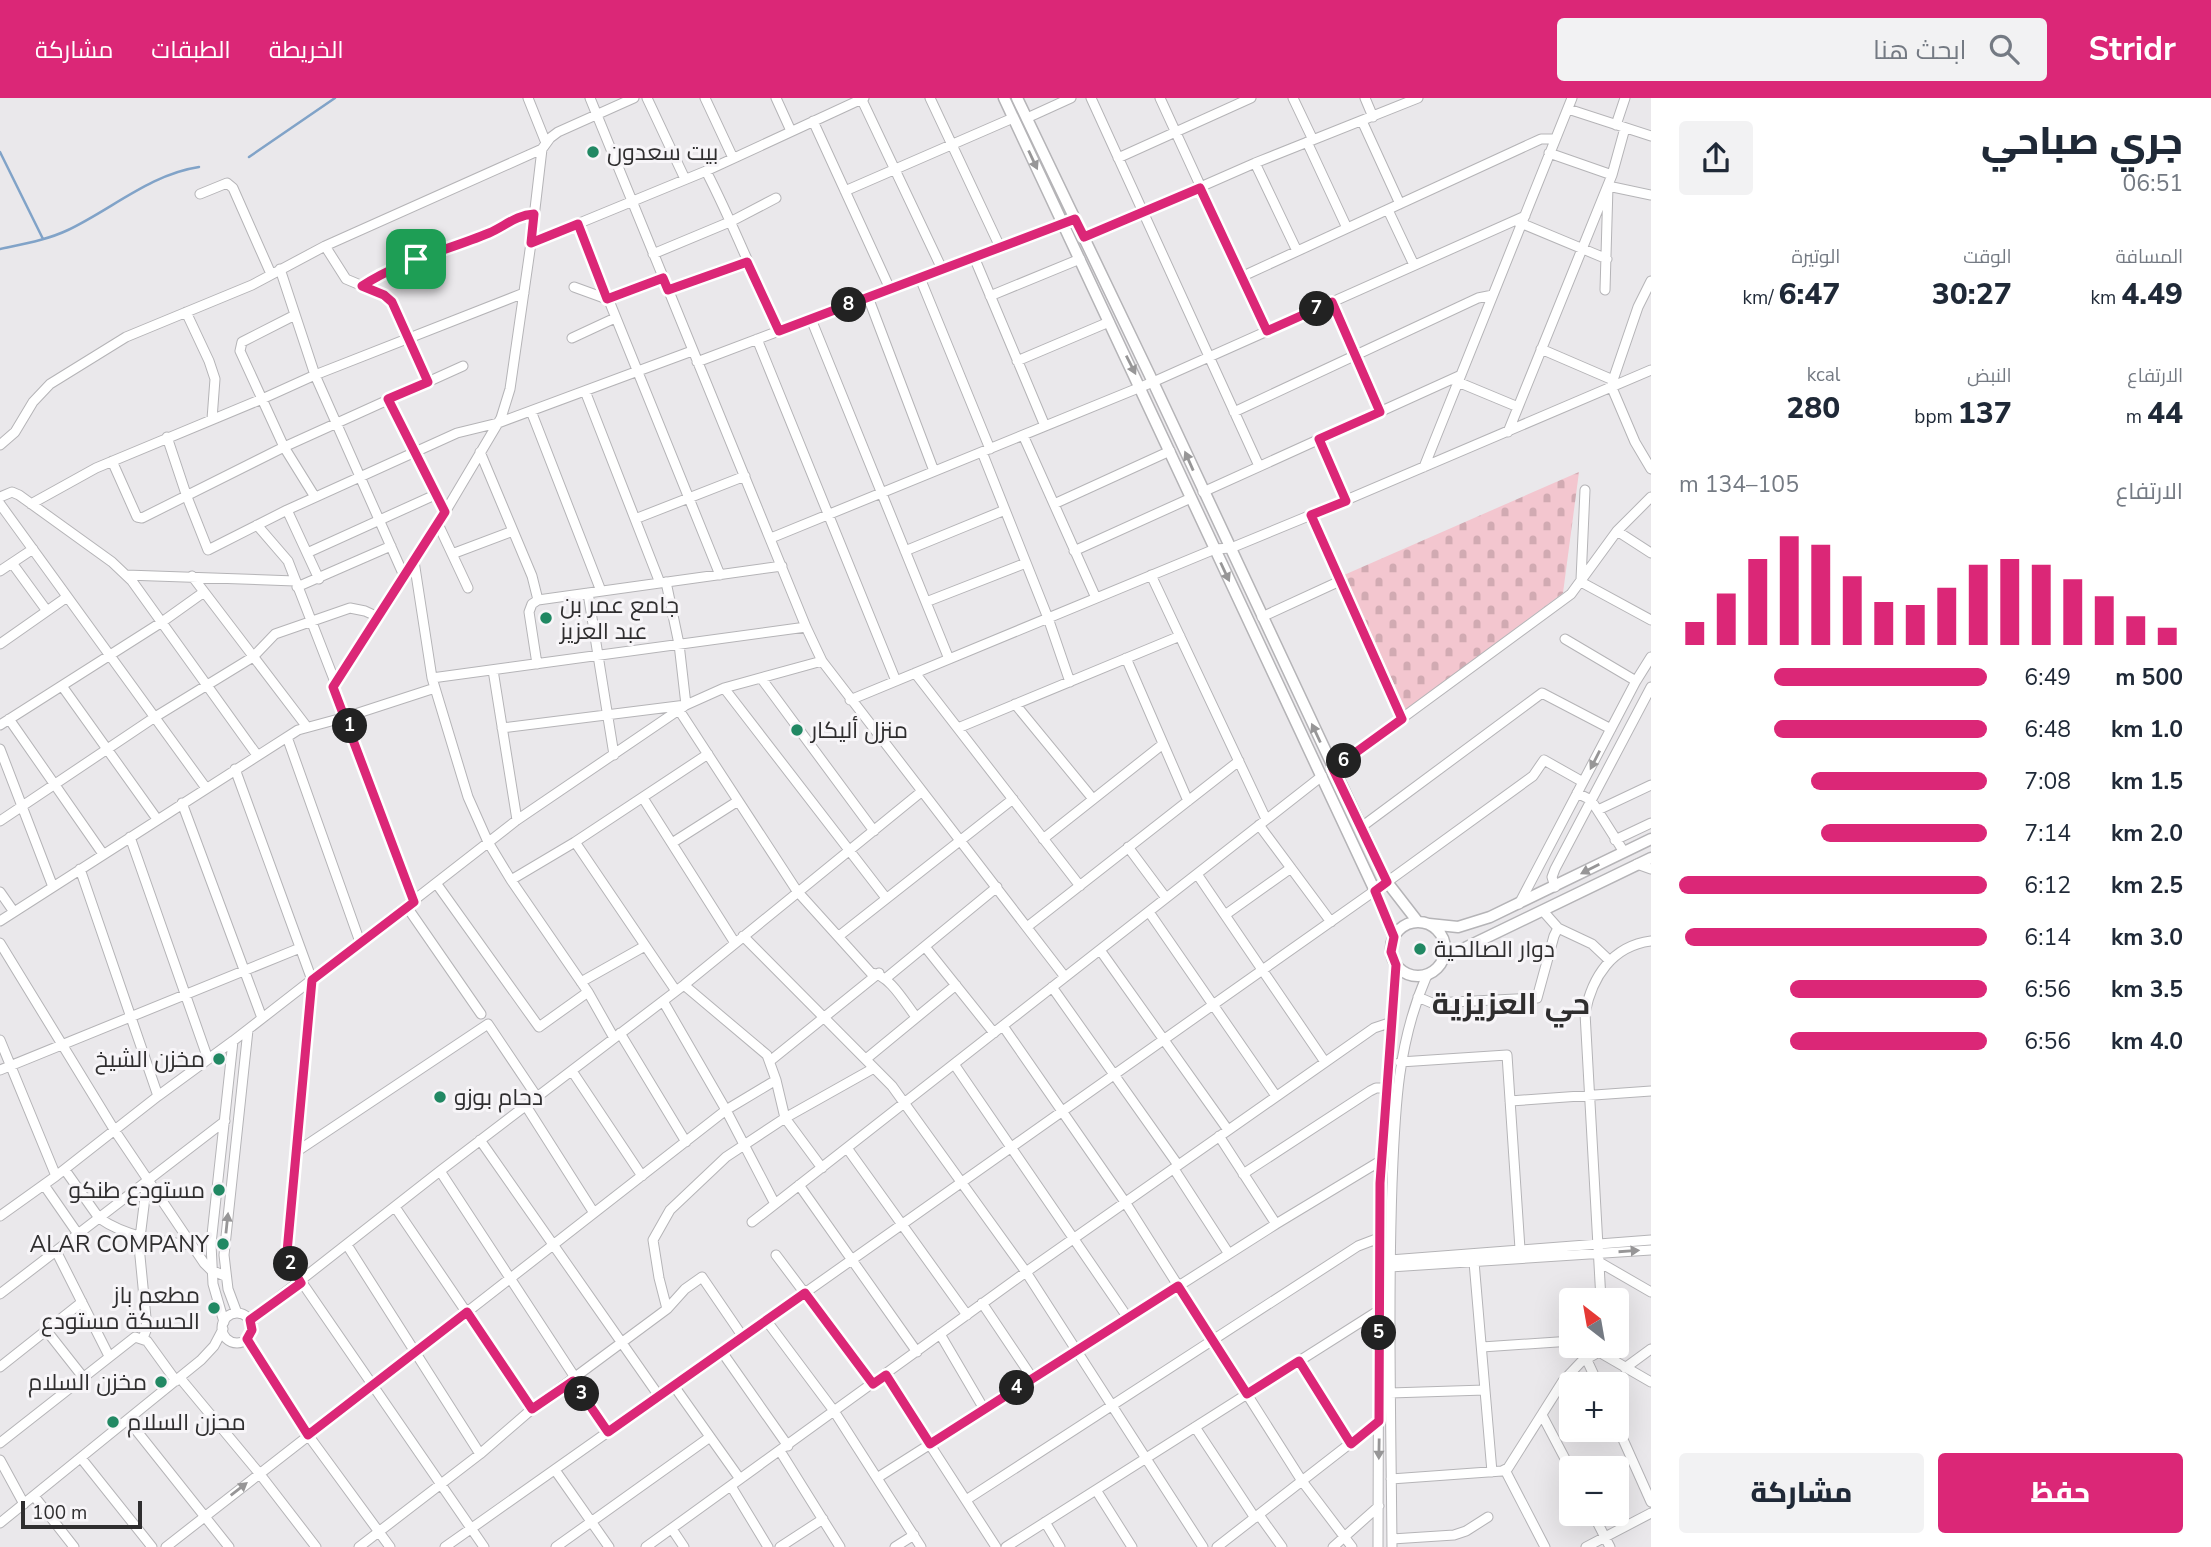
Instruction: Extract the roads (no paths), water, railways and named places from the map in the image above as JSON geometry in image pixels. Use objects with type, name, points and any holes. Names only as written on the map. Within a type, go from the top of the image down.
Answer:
[{"type":"main road","points":[[1004,98],[1142,387],[1394,937]]},
{"type":"main road","points":[[1017,98],[1387,882],[1423,923],[1442,936],[1446,947],[1444,958],[1438,968],[1427,975],[1410,975],[1396,965],[1391,952],[1394,937],[1404,926],[1423,923],[1452,928],[1467,926],[1555,887],[1651,839]]},
{"type":"main road","points":[[1444,958],[1651,858]]},
{"type":"street","points":[[481,1014],[410,904],[346,717],[334,691],[335,682],[438,524],[506,405],[544,146],[528,98]]},
{"type":"street","points":[[590,98],[822,661],[1065,977]]},
{"type":"street","points":[[0,446],[15,432],[33,402],[62,374],[126,337],[252,285],[325,246],[544,146],[558,132],[634,98]]},
{"type":"street","points":[[647,98],[685,179]]},
{"type":"street","points":[[705,98],[733,158]]},
{"type":"street","points":[[776,98],[791,131]]},
{"type":"street","points":[[531,243],[706,171],[862,98],[942,269]]},
{"type":"street","points":[[930,98],[1000,247]]},
{"type":"street","points":[[1027,118],[1071,98]]},
{"type":"street","points":[[1091,98],[1259,466]]},
{"type":"street","points":[[1160,98],[1267,331]]},
{"type":"street","points":[[1118,158],[1229,103],[1251,98]]},
{"type":"street","points":[[1293,98],[1347,228]]},
{"type":"street","points":[[1365,98],[1373,117]]},
{"type":"street","points":[[1084,237],[1255,163],[1418,98]]},
{"type":"street","points":[[1424,467],[1520,220],[1572,98]]},
{"type":"street","points":[[1508,432],[1612,175],[1625,98]]},
{"type":"street","points":[[1568,109],[1651,136]]},
{"type":"street","points":[[845,191],[1013,118]]},
{"type":"street","points":[[813,121],[890,289]]},
{"type":"street","points":[[1363,121],[1400,204]]},
{"type":"street","points":[[1241,276],[1541,139],[1555,139]]},
{"type":"street","points":[[1549,153],[1612,175]]},
{"type":"street","points":[[1255,163],[1297,251]]},
{"type":"street","points":[[706,171],[732,221],[747,262],[779,331]]},
{"type":"street","points":[[200,194],[227,183],[233,188],[295,315],[315,375],[404,576]]},
{"type":"street","points":[[1608,186],[1651,195]]},
{"type":"street","points":[[1605,290],[1608,186]]},
{"type":"street","points":[[653,254],[732,221],[776,198]]},
{"type":"street","points":[[1388,210],[1414,265]]},
{"type":"street","points":[[362,286],[393,267],[492,232],[524,215],[534,214]]},
{"type":"street","points":[[697,362],[1075,219]]},
{"type":"street","points":[[771,538],[1142,387],[1520,220],[1607,259]]},
{"type":"street","points":[[578,224],[720,575]]},
{"type":"street","points":[[325,246],[346,279],[384,295],[392,302],[428,382]]},
{"type":"street","points":[[974,257],[1045,426]]},
{"type":"street","points":[[990,296],[1080,259]]},
{"type":"street","points":[[668,290],[747,262]]},
{"type":"street","points":[[574,287],[607,299],[663,278]]},
{"type":"street","points":[[920,278],[1070,682]]},
{"type":"street","points":[[1651,281],[1638,307],[1613,384],[1635,442],[1651,469]]},
{"type":"street","points":[[31,504],[71,480],[167,437],[315,375],[524,293]]},
{"type":"street","points":[[1234,412],[1478,298],[1493,295]]},
{"type":"street","points":[[868,297],[934,471]]},
{"type":"street","points":[[1332,302],[1380,412]]},
{"type":"street","points":[[186,312],[215,379],[212,419]]},
{"type":"street","points":[[295,315],[247,339],[240,346],[284,447],[315,497]]},
{"type":"street","points":[[572,338],[615,318]]},
{"type":"street","points":[[811,319],[949,659]]},
{"type":"street","points":[[1017,361],[1109,322]]},
{"type":"street","points":[[757,339],[895,681]]},
{"type":"street","points":[[1541,349],[1613,384]]},
{"type":"street","points":[[167,437],[208,550],[287,510],[457,433],[498,423],[692,351]]},
{"type":"street","points":[[112,461],[139,518],[187,497],[284,447],[463,366]]},
{"type":"street","points":[[850,700],[1214,549],[1231,548],[1346,501],[1613,384],[1651,370]]},
{"type":"street","points":[[1203,492],[1457,379],[1518,407]]},
{"type":"street","points":[[585,391],[635,519],[663,582],[679,644],[680,707],[797,891],[871,972],[882,976],[916,1017]]},
{"type":"street","points":[[388,399],[445,512]]},
{"type":"street","points":[[531,411],[600,591]]},
{"type":"street","points":[[1023,435],[1096,598]]},
{"type":"street","points":[[1319,439],[1346,501]]},
{"type":"street","points":[[1054,504],[1170,451]]},
{"type":"street","points":[[480,452],[532,576],[538,600]]},
{"type":"street","points":[[635,519],[745,476]]},
{"type":"street","points":[[1581,582],[1585,490]]},
{"type":"street","points":[[0,497],[12,492],[126,575],[257,755]]},
{"type":"street","points":[[307,553],[437,494]]},
{"type":"street","points":[[1333,769],[1571,594],[1617,531],[1651,497]]},
{"type":"street","points":[[1074,551],[1191,498]]},
{"type":"street","points":[[0,504],[206,788]]},
{"type":"street","points":[[287,510],[318,579]]},
{"type":"street","points":[[905,551],[1005,510]]},
{"type":"street","points":[[1311,515],[1402,719]]},
{"type":"street","points":[[438,524],[468,588]]},
{"type":"street","points":[[257,526],[288,561],[335,682]]},
{"type":"street","points":[[452,554],[513,531]]},
{"type":"street","points":[[1617,531],[1651,553]]},
{"type":"street","points":[[126,575],[192,576],[296,584],[318,579],[391,547]]},
{"type":"street","points":[[0,571],[33,549]]},
{"type":"street","points":[[414,561],[434,683],[468,797],[488,842],[686,1142]]},
{"type":"street","points":[[12,563],[47,611]]},
{"type":"street","points":[[926,602],[1026,563]]},
{"type":"street","points":[[537,664],[529,612],[532,604],[538,600],[782,566]]},
{"type":"street","points":[[1151,575],[1239,761],[1263,822],[1291,868],[1331,922]]},
{"type":"street","points":[[192,576],[307,727]]},
{"type":"street","points":[[1262,617],[1340,581]]},
{"type":"street","points":[[1581,582],[1651,620]]},
{"type":"street","points":[[0,725],[110,656],[204,592]]},
{"type":"street","points":[[589,593],[614,755]]},
{"type":"street","points":[[0,644],[67,597]]},
{"type":"street","points":[[0,821],[155,717],[253,656],[275,634],[350,608],[378,617]]},
{"type":"street","points":[[0,921],[257,755],[307,727],[346,717],[434,683],[493,670],[806,627]]},
{"type":"street","points":[[958,728],[1180,636]]},
{"type":"street","points":[[1565,639],[1636,681]]},
{"type":"street","points":[[1519,904],[1651,657]]},
{"type":"street","points":[[1126,658],[1188,801]]},
{"type":"street","points":[[0,1216],[65,1170],[158,1096],[248,1030],[517,820],[680,707],[724,688],[822,661]]},
{"type":"street","points":[[493,670],[517,820]]},
{"type":"street","points":[[915,673],[1080,886]]},
{"type":"street","points":[[761,678],[874,831]]},
{"type":"street","points":[[62,686],[157,820]]},
{"type":"street","points":[[1555,887],[1553,873],[1651,687]]},
{"type":"street","points":[[724,688],[886,898]]},
{"type":"street","points":[[1360,828],[1542,693],[1611,729]]},
{"type":"street","points":[[1642,700],[1651,708]]},
{"type":"street","points":[[1015,704],[1093,799]]},
{"type":"street","points":[[502,728],[680,707]]},
{"type":"street","points":[[9,719],[103,854]]},
{"type":"street","points":[[287,737],[360,942]]},
{"type":"street","points":[[1043,839],[1163,744]]},
{"type":"street","points":[[0,749],[52,887]]},
{"type":"street","points":[[511,880],[575,842],[708,754]]},
{"type":"street","points":[[445,1547],[1375,891],[1533,776],[1544,760],[1583,782]]},
{"type":"street","points":[[1027,927],[1239,761]]},
{"type":"street","points":[[235,769],[312,980],[287,1252],[292,1268],[484,1547]]},
{"type":"street","points":[[752,1222],[1322,776]]},
{"type":"street","points":[[1598,810],[1651,785]]},
{"type":"street","points":[[250,1320],[680,988],[921,792]]},
{"type":"street","points":[[1577,793],[1591,800],[1624,852]]},
{"type":"street","points":[[643,798],[735,943]]},
{"type":"street","points":[[838,936],[1013,799]]},
{"type":"street","points":[[671,843],[738,801]]},
{"type":"street","points":[[182,803],[262,1018]]},
{"type":"street","points":[[1615,840],[1651,823]]},
{"type":"street","points":[[130,837],[208,1059]]},
{"type":"street","points":[[575,842],[645,946],[680,988],[767,1055],[785,1118],[822,1168]]},
{"type":"street","points":[[1128,848],[1166,898]]},
{"type":"street","points":[[1637,864],[1651,869]]},
{"type":"street","points":[[1225,915],[1291,868]]},
{"type":"street","points":[[80,869],[158,1096]]},
{"type":"street","points":[[1197,874],[1325,1062]]},
{"type":"street","points":[[436,883],[539,1027],[588,992]]},
{"type":"street","points":[[770,1061],[824,1018],[926,948],[997,887]]},
{"type":"street","points":[[0,892],[14,912]]},
{"type":"street","points":[[1543,911],[1558,928],[1592,944],[1610,961]]},
{"type":"street","points":[[1149,912],[1276,1096]]},
{"type":"street","points":[[1418,997],[1432,1003],[1537,998],[1558,928]]},
{"type":"street","points":[[743,936],[866,1059],[905,1103],[1026,1272],[1203,1547]]},
{"type":"street","points":[[1600,1288],[1585,1013],[1594,982],[1610,961],[1625,949],[1651,941]]},
{"type":"street","points":[[0,943],[147,1181],[211,1270],[225,1276]]},
{"type":"street","points":[[581,982],[645,946]]},
{"type":"street","points":[[0,1070],[300,948]]},
{"type":"street","points":[[926,948],[994,1033]]},
{"type":"street","points":[[1100,950],[1228,1130]]},
{"type":"street","points":[[1378,1547],[1379,1238],[1385,1088],[1396,965]]},
{"type":"street","points":[[1427,975],[1400,1062],[1390,1218],[1392,1543],[1460,1534],[1488,1517]]},
{"type":"street","points":[[866,1059],[956,985]]},
{"type":"street","points":[[1052,987],[1176,1167],[1229,1254]]},
{"type":"street","points":[[663,1001],[726,1110],[775,1204]]},
{"type":"street","points":[[646,1547],[1125,1202],[1374,1028],[1392,1022]]},
{"type":"street","points":[[296,1152],[488,1024],[537,1097]]},
{"type":"street","points":[[1003,1026],[1125,1202],[1302,1481],[1352,1547]]},
{"type":"street","points":[[237,1313],[225,1276],[225,1244],[248,1030]]},
{"type":"street","points":[[0,1040],[56,1176]]},
{"type":"street","points":[[0,1523],[208,1354],[223,1326],[229,1316],[237,1313],[246,1316],[250,1320],[252,1330],[247,1339],[241,1342],[234,1342],[225,1336],[223,1326],[216,1297],[211,1270],[211,1244],[233,1041]]},
{"type":"street","points":[[1400,1062],[1507,1055],[1520,1249]]},
{"type":"street","points":[[954,1064],[1128,1318]]},
{"type":"street","points":[[667,1309],[653,1240],[670,1210],[719,1162],[785,1118],[874,1068]]},
{"type":"street","points":[[572,1071],[642,1176]]},
{"type":"street","points":[[166,1547],[726,1110],[776,1080]]},
{"type":"street","points":[[1243,1174],[1370,1091],[1385,1088]]},
{"type":"street","points":[[1510,1101],[1651,1091]]},
{"type":"street","points":[[526,1106],[594,1213]]},
{"type":"street","points":[[0,1294],[225,1121]]},
{"type":"street","points":[[1219,1136],[1276,1224]]},
{"type":"street","points":[[480,1140],[659,1396]]},
{"type":"street","points":[[847,1148],[967,1315]]},
{"type":"street","points":[[877,1478],[1276,1224],[1382,1160]]},
{"type":"street","points":[[65,1170],[99,1218],[141,1237],[191,1245]]},
{"type":"street","points":[[440,1171],[608,1432]]},
{"type":"street","points":[[143,1338],[147,1328],[139,1262],[147,1181]]},
{"type":"street","points":[[44,1185],[78,1234]]},
{"type":"street","points":[[799,1185],[917,1352]]},
{"type":"street","points":[[395,1207],[532,1409]]},
{"type":"street","points":[[966,1500],[1358,1246],[1379,1238]]},
{"type":"street","points":[[1390,1263],[1520,1249],[1598,1253],[1651,1240]]},
{"type":"street","points":[[347,1245],[480,1454]]},
{"type":"street","points":[[1390,1263],[1474,1262],[1651,1250]]},
{"type":"street","points":[[56,1251],[109,1356]]},
{"type":"street","points":[[1598,1253],[1651,1292]]},
{"type":"street","points":[[776,1255],[873,1384]]},
{"type":"street","points":[[1474,1262],[1492,1472]]},
{"type":"street","points":[[359,1547],[480,1454],[532,1409],[575,1380],[667,1309],[685,1289],[702,1277],[743,1336]]},
{"type":"street","points":[[0,1367],[82,1302]]},
{"type":"street","points":[[982,1303],[1033,1379]]},
{"type":"street","points":[[1006,1547],[1378,1311]]},
{"type":"street","points":[[766,1320],[834,1411],[921,1547]]},
{"type":"street","points":[[46,1330],[83,1377]]},
{"type":"street","points":[[940,1335],[984,1409]]},
{"type":"street","points":[[0,1443],[131,1339],[143,1338]]},
{"type":"street","points":[[143,1338],[259,1474],[316,1547]]},
{"type":"street","points":[[247,1339],[308,1435],[390,1547]]},
{"type":"street","points":[[1482,1347],[1559,1342]]},
{"type":"street","points":[[1625,1367],[1651,1349]]},
{"type":"street","points":[[722,1352],[784,1448],[840,1547]]},
{"type":"street","points":[[1391,1479],[1505,1470],[1512,1465],[1569,1373],[1586,1358],[1592,1372]]},
{"type":"street","points":[[1613,1358],[1651,1382]]},
{"type":"street","points":[[1299,1361],[1351,1444]]},
{"type":"street","points":[[886,1375],[996,1547]]},
{"type":"street","points":[[674,1386],[740,1479]]},
{"type":"street","points":[[1390,1393],[1485,1390]]},
{"type":"street","points":[[1542,1415],[1564,1456]]},
{"type":"street","points":[[128,1420],[229,1547]]},
{"type":"street","points":[[1217,1547],[1379,1421]]},
{"type":"street","points":[[1195,1427],[1257,1517],[1282,1547]]},
{"type":"street","points":[[556,1547],[710,1437]]},
{"type":"street","points":[[1624,1442],[1651,1502]]},
{"type":"street","points":[[81,1458],[152,1547]]},
{"type":"street","points":[[0,1460],[24,1504]]},
{"type":"street","points":[[555,1469],[608,1547]]},
{"type":"street","points":[[1505,1470],[1545,1547]]},
{"type":"street","points":[[731,1486],[768,1547]]},
{"type":"street","points":[[1096,1490],[1132,1547]]},
{"type":"street","points":[[34,1496],[74,1547]]},
{"type":"street","points":[[1333,1547],[1378,1506]]},
{"type":"street","points":[[1586,1547],[1608,1543],[1651,1513]]},
{"type":"street","points":[[780,1547],[823,1519]]},
{"type":"street","points":[[1045,1522],[1060,1547]]},
{"type":"street","points":[[1599,1526],[1608,1543]]},
{"type":"street","points":[[672,1529],[684,1547]]},
{"type":"street","points":[[895,1547],[914,1535]]},
{"type":"waterway","points":[[249,157],[335,98]]},
{"type":"waterway","points":[[0,152],[43,239]]},
{"type":"waterway","points":[[0,249],[60,233],[148,184],[199,167]]},
{"type":"place","name":"بيت سعدون","points":[[593,152]]},
{"type":"place","name":"جامع عمر بن عبد العزيز","points":[[546,618]]},
{"type":"place","name":"منزل أليكار","points":[[797,730]]},
{"type":"place","name":"دوار الصالحية","points":[[1420,949]]},
{"type":"place","name":"مخزن الشيخ","points":[[219,1059]]},
{"type":"place","name":"دحام بوزو","points":[[440,1097]]},
{"type":"place","name":"مستودع طنكو","points":[[219,1190]]},
{"type":"place","name":"ALAR COMPANY","points":[[223,1244]]},
{"type":"place","name":"مطعم باز الحسكة مستودع","points":[[214,1308]]},
{"type":"place","name":"مخزن السلام","points":[[161,1382]]},
{"type":"place","name":"محزن السلام","points":[[113,1422]]},
{"type":"district","name":"حي العزيزية","points":[[1511,1004]]}]
